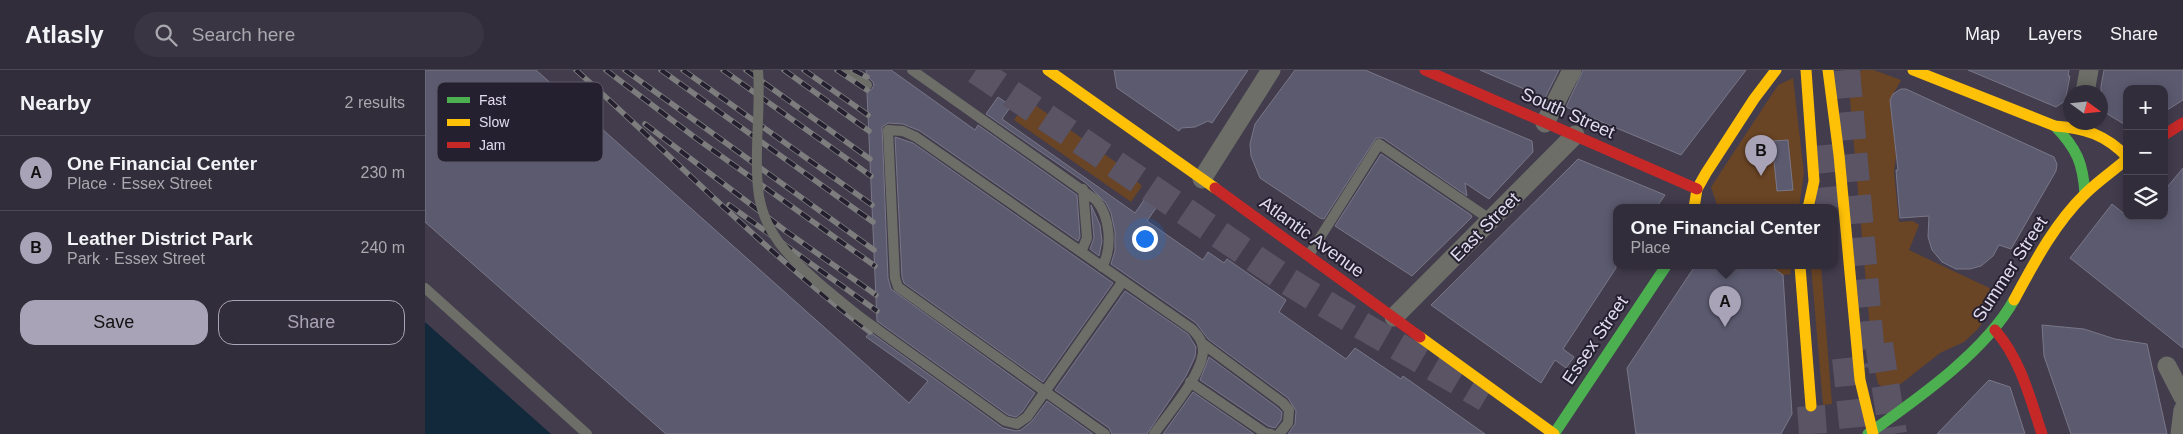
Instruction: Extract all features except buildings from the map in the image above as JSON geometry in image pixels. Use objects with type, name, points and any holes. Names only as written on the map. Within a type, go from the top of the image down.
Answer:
[{"type":"main road","name":"Atlantic Avenue","points":[[1048,70],[1309,255],[1554,434]]},
{"type":"main road","name":"South Street","points":[[1425,70],[1697,189]]},
{"type":"main road","points":[[1695,204],[1697,189],[1754,100],[1777,70]]},
{"type":"main road","points":[[1806,70],[1806,93],[1814,181],[1809,204]]},
{"type":"main road","points":[[1828,70],[1839,155],[1860,380],[1871,433]]},
{"type":"main road","points":[[1913,70],[2055,126],[2063,126]]},
{"type":"main road","points":[[2168,132],[2183,123]]},
{"type":"main road","points":[[2055,126],[2076,148],[2081,159],[2084,171],[2085,194]]},
{"type":"main road","points":[[2091,130],[2108,139],[2123,154]]},
{"type":"main road","name":"Summer Street","points":[[1871,433],[1969,355],[1995,330],[2055,230],[2085,194],[2123,161]]},
{"type":"main road","name":"Essex Street","points":[[1554,434],[1664,269]]},
{"type":"main road","points":[[1800,269],[1811,406]]},
{"type":"main road","points":[[1995,330],[2015,358],[2042,434]]},
{"type":"street","points":[[1201,179],[1271,70]]},
{"type":"street","points":[[1545,123],[1572,70]]},
{"type":"street","points":[[2086,85],[2089,70]]},
{"type":"street","name":"East Street","points":[[1394,317],[1575,135]]},
{"type":"street","points":[[2167,366],[2183,397]]},
{"type":"street","points":[[2180,434],[2183,410]]},
{"type":"lane","points":[[758,70],[758,187],[761,207],[767,224],[778,243],[791,258],[874,327],[1009,423],[1017,424],[1024,421],[1123,281]]},
{"type":"lane","points":[[847,70],[867,85]]},
{"type":"lane","points":[[913,70],[1083,189],[1099,204],[1105,218],[1109,248],[1102,267]]},
{"type":"lane","points":[[1105,434],[896,284],[888,130],[903,131],[917,137],[1192,329],[1202,343],[1283,403],[1289,410],[1288,423],[1279,434]]},
{"type":"lane","points":[[1309,255],[1379,144],[1491,220]]},
{"type":"lane","points":[[1081,252],[1087,238],[1083,189]]},
{"type":"lane","points":[[425,288],[587,434]]},
{"type":"lane","points":[[1154,434],[1190,382],[1203,358],[1202,343]]},
{"type":"lane","points":[[1190,382],[1265,434],[1271,434]]},
{"type":"shaded area","points":[[1862,70],[1874,70],[1901,80],[1891,98],[1890,104],[1896,156],[1894,172],[1899,222],[1913,221],[1919,225],[1909,250],[2000,293],[1978,329],[1964,342],[1940,353],[1893,390],[1886,389],[1878,384],[1873,363],[1849,89],[1854,75]]},
{"type":"shaded area","points":[[1793,78],[1804,173],[1800,204],[1717,204],[1711,187],[1778,85]]},
{"type":"shaded area","points":[[1028,100],[1117,163],[1142,186],[1131,202],[1014,120]]},
{"type":"shaded area","points":[[1774,269],[1790,269],[1791,274],[1783,275]]},
{"type":"shaded area","points":[[1811,269],[1821,269],[1832,404],[1823,405]]},
{"type":"water","points":[[425,322],[551,434],[425,434]]},
{"type":"tunnel","points":[[976,70],[1288,281],[1486,398]]},
{"type":"tunnel","points":[[1846,70],[1872,367]]},
{"type":"tunnel","points":[[1824,145],[1830,204]]},
{"type":"tunnel","points":[[1879,344],[1893,434]]},
{"type":"tunnel","points":[[1846,358],[1854,434]]},
{"type":"tunnel","points":[[1811,406],[1813,434]]},
{"type":"railway","points":[[576,70],[589,82]]},
{"type":"railway","points":[[606,70],[693,136],[875,266]]},
{"type":"railway","points":[[625,70],[874,250]]},
{"type":"railway","points":[[661,70],[873,222]]},
{"type":"railway","points":[[683,70],[872,205]]},
{"type":"railway","points":[[723,70],[871,176]]},
{"type":"railway","points":[[746,70],[870,159]]},
{"type":"railway","points":[[784,70],[869,131]]},
{"type":"railway","points":[[804,70],[868,115]]},
{"type":"railway","points":[[837,70],[867,90]]},
{"type":"railway","points":[[853,70],[867,77]]},
{"type":"railway","points":[[603,95],[794,270],[870,332]]},
{"type":"railway","points":[[645,124],[787,232],[876,295]]},
{"type":"railway","points":[[729,205],[877,311]]},
{"type":"traffic: fast","points":[[2055,126],[2074,149],[2083,174],[2085,194]]},
{"type":"traffic: fast","points":[[1554,434],[1664,269]]},
{"type":"traffic: fast","points":[[1868,434],[1928,390],[1968,356],[1986,338],[2014,300]]},
{"type":"traffic: slow","points":[[1048,70],[1215,188]]},
{"type":"traffic: slow","points":[[1695,204],[1697,189],[1706,173],[1754,99],[1776,70]]},
{"type":"traffic: slow","points":[[1806,70],[1814,181],[1809,204]]},
{"type":"traffic: slow","points":[[1828,70],[1839,155],[1860,380],[1873,434]]},
{"type":"traffic: slow","points":[[1913,70],[2055,126],[2094,134],[2111,143],[2123,153]]},
{"type":"traffic: slow","points":[[2014,300],[2046,244],[2074,205],[2090,189],[2123,162]]},
{"type":"traffic: slow","points":[[1800,269],[1811,406]]},
{"type":"traffic: slow","points":[[1420,337],[1554,434]]},
{"type":"traffic: jam","points":[[1425,70],[1697,189]]},
{"type":"traffic: jam","points":[[2168,132],[2183,123]]},
{"type":"traffic: jam","points":[[1215,188],[1420,337]]},
{"type":"traffic: jam","points":[[1995,330],[2012,354],[2018,367],[2029,393],[2042,434]]},
{"type":"place","name":"Leather District Park","points":[[1761,176]]},
{"type":"place","name":"One Financial Center","points":[[1725,327]]}]
